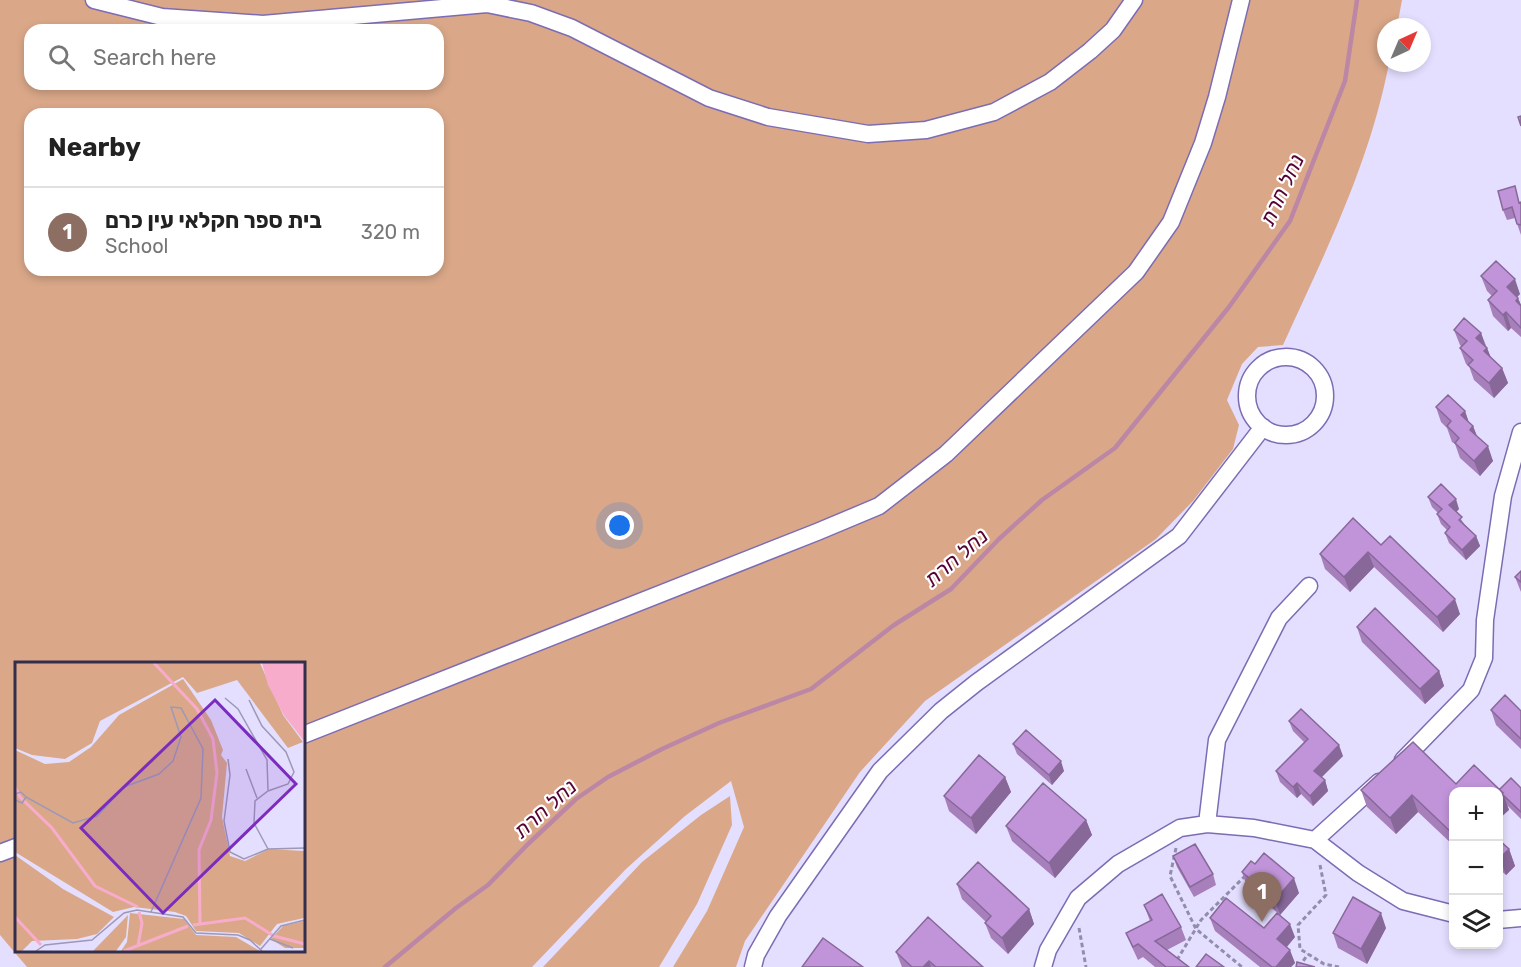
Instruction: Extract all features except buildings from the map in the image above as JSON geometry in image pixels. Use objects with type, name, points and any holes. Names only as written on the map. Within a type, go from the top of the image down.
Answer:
[{"type":"street","points":[[94,0],[162,17],[263,24],[487,4],[531,13],[572,28],[709,98],[768,117],[868,134],[926,130],[994,112],[1050,82],[1090,51],[1113,30],[1134,0]]},
{"type":"street","points":[[304,735],[879,506],[938,460],[1136,272],[1171,222],[1203,143],[1241,0]]},
{"type":"street","points":[[1286,357],[1312,366],[1320,376],[1325,389],[1325,402],[1317,421],[1302,433],[1288,435],[1275,434],[1263,428],[1254,418],[1248,406],[1251,379],[1261,366],[1286,357]]},
{"type":"street","points":[[753,967],[756,955],[778,916],[880,771],[941,711],[976,682],[1179,536],[1263,428]]},
{"type":"street","points":[[1315,840],[1410,753],[1471,690],[1484,658],[1485,620],[1503,496],[1521,432]]},
{"type":"street","points":[[1207,824],[1217,740],[1279,618],[1310,586]]},
{"type":"street","points":[[1043,967],[1048,950],[1078,898],[1118,864],[1180,828],[1207,824],[1254,828],[1315,840],[1358,873],[1403,900],[1449,913]]},
{"type":"street","points":[[0,853],[15,847]]},
{"type":"street","points":[[1503,920],[1521,918]]},
{"type":"path","points":[[1180,828],[1170,876],[1196,929],[1242,967]]},
{"type":"path","points":[[1315,840],[1326,895],[1298,925],[1300,949],[1324,964],[1339,967]]},
{"type":"path","points":[[1172,967],[1201,920],[1249,871]]},
{"type":"path","points":[[1084,947],[1086,967]]},
{"type":"path","points":[[1299,967],[1308,954]]},
{"type":"shaded area","points":[[0,0],[1402,0],[1399,18],[1377,18],[1377,72],[1387,72],[1370,136],[1345,207],[1283,345],[1258,347],[1242,364],[1227,400],[1239,425],[1233,449],[1193,501],[1156,539],[925,701],[860,772],[745,941],[736,967],[673,967],[707,911],[744,827],[731,781],[685,816],[626,869],[532,967],[27,967],[0,935]]},
{"type":"shaded area","points":[[730,796],[732,825],[697,904],[659,967],[543,967],[642,862],[701,815]]},
{"type":"waterway","name":"נחל חרת","points":[[385,967],[456,908],[488,885],[576,799],[608,777],[662,749],[719,723],[811,689],[894,625],[951,589],[999,539],[1042,500],[1115,448],[1229,307],[1290,221],[1345,81],[1357,0]]},
{"type":"place","name":"בית ספר חקלאי עין כרם","points":[[1262,922]]}]
